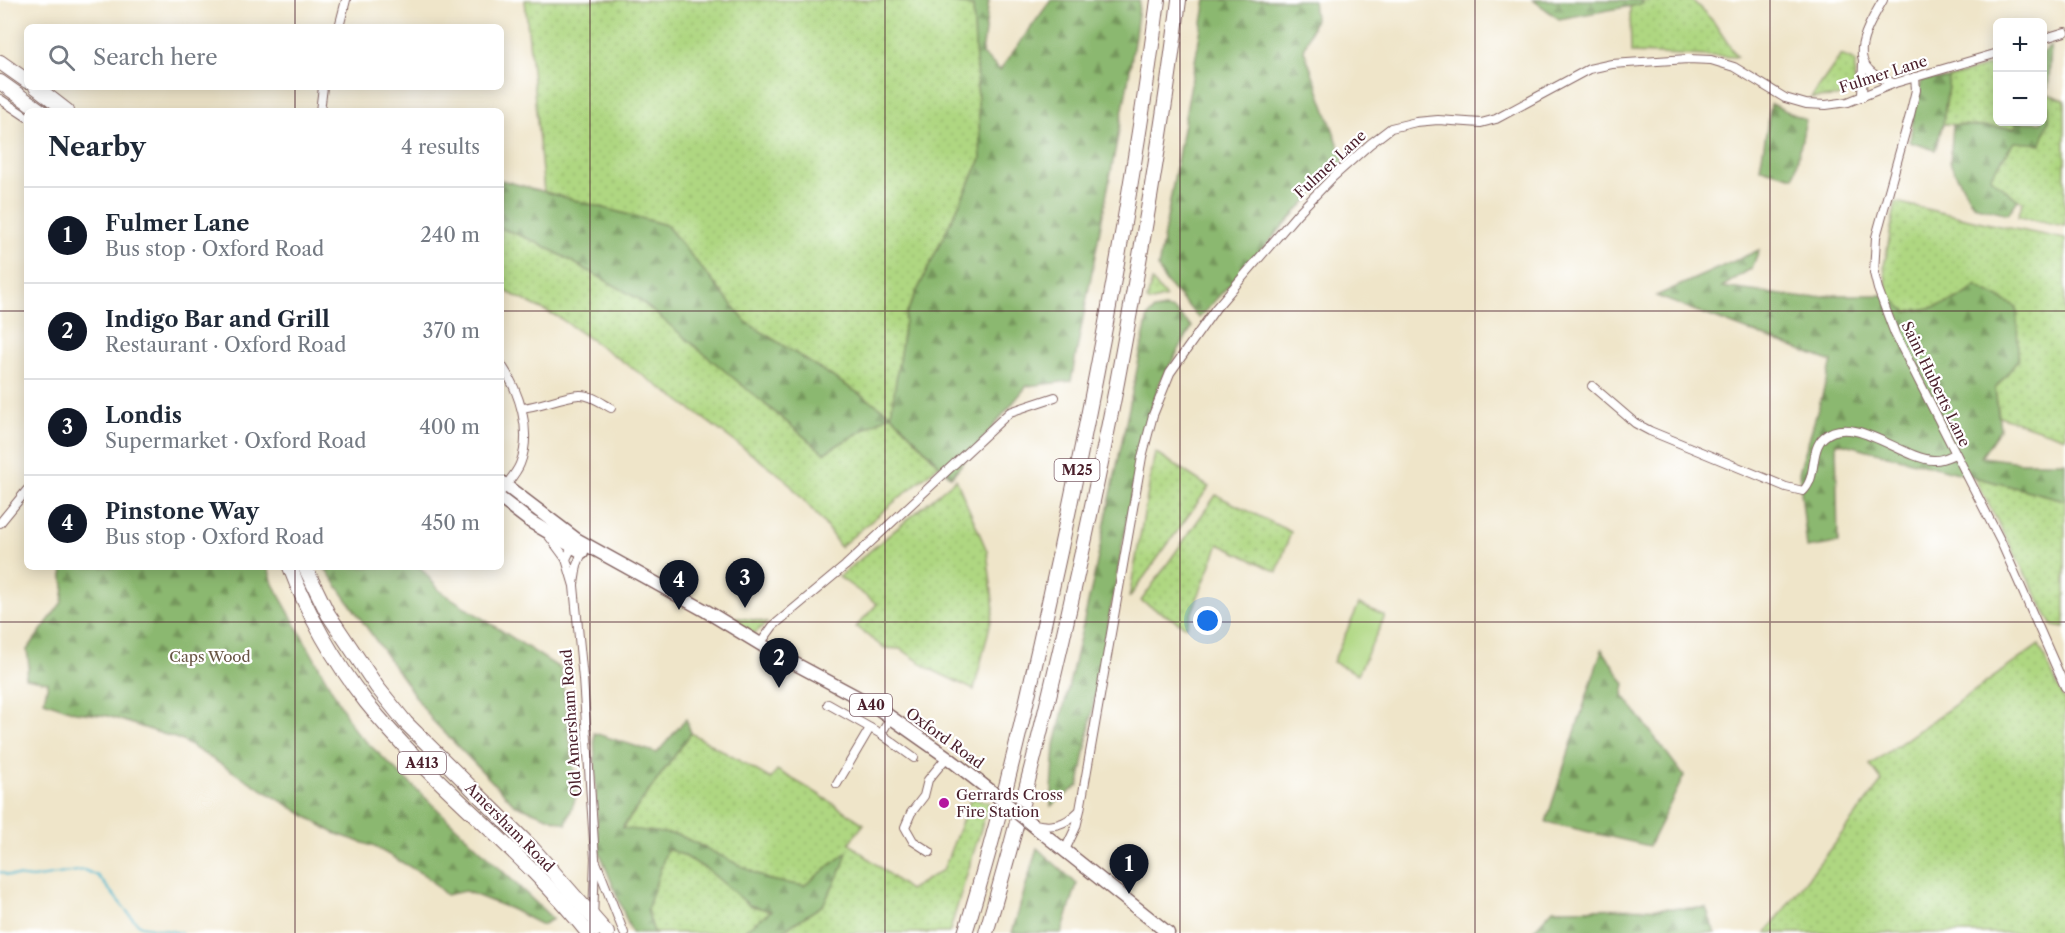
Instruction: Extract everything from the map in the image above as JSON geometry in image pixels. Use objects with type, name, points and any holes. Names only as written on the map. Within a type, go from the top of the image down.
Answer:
[{"type":"highway","name":"M25","points":[[964,933],[993,840],[1012,765],[1074,485],[1120,246],[1158,0]]},
{"type":"highway","name":"M25","points":[[986,933],[1015,836],[1096,487],[1140,256],[1179,0]]},
{"type":"highway","name":"M25","points":[[1175,36],[1185,0]]},
{"type":"highway","points":[[0,62],[24,79]]},
{"type":"highway","points":[[0,82],[37,108]]},
{"type":"highway","points":[[40,90],[63,108]]},
{"type":"highway","name":"Amersham Road","points":[[291,570],[302,599],[366,702],[417,758],[514,852],[588,933]]},
{"type":"highway","name":"A413","points":[[306,570],[328,614],[376,687],[406,723],[533,849],[607,933]]},
{"type":"main road","name":"Oxford Road","points":[[504,489],[579,546],[706,611],[740,633],[891,717],[992,792],[1168,933]]},
{"type":"main road","name":"A40","points":[[504,501],[546,531],[579,546]]},
{"type":"street","points":[[340,24],[346,0]]},
{"type":"street","points":[[1862,97],[1862,38],[1883,0]]},
{"type":"street","points":[[2047,38],[2065,32]]},
{"type":"street","name":"Fulmer Lane","points":[[1065,850],[1076,827],[1080,810],[1142,457],[1160,396],[1170,373],[1216,308],[1298,213],[1333,177],[1391,128],[1438,120],[1481,123],[1511,112],[1588,69],[1612,64],[1688,59],[1712,60],[1734,67],[1785,98],[1806,104],[1826,105],[1848,102],[1895,83],[1993,54]]},
{"type":"street","points":[[1863,61],[1873,74],[1895,83]]},
{"type":"street","name":"Saint Huberts Lane","points":[[1916,77],[1916,90],[1910,115],[1876,237],[1874,273],[1896,334],[2001,542],[2065,687]]},
{"type":"street","points":[[320,108],[323,90]]},
{"type":"street","points":[[0,99],[24,115]]},
{"type":"street","points":[[504,368],[510,377],[522,408],[525,439],[520,464],[504,484]]},
{"type":"street","points":[[1592,386],[1635,423],[1650,431],[1803,491],[1810,480],[1819,443],[1830,433],[1843,429],[1858,432],[1923,458],[1933,460],[1955,454]]},
{"type":"street","points":[[522,408],[580,395],[599,401],[611,408]]},
{"type":"street","points":[[760,644],[773,626],[845,566],[1010,412],[1055,397]]},
{"type":"street","points":[[0,523],[24,494]]},
{"type":"street","name":"Old Amersham Road","points":[[546,531],[566,559],[574,586],[583,679],[594,858],[593,916],[596,933]]},
{"type":"street","points":[[566,559],[579,546]]},
{"type":"street","name":"Old Amersham Road","points":[[574,586],[579,546]]},
{"type":"street","points":[[828,704],[881,734],[914,758]]},
{"type":"street","points":[[881,734],[891,717]]},
{"type":"street","points":[[837,784],[870,728]]},
{"type":"street","points":[[930,852],[913,841],[905,827],[911,813],[924,796],[928,780],[947,757]]},
{"type":"street","points":[[1030,823],[1049,827],[1065,823],[1080,810]]},
{"type":"street","name":"Old Amersham Road","points":[[594,858],[624,933]]},
{"type":"green space","points":[[525,0],[936,0],[973,6],[981,159],[906,314],[891,414],[746,322],[666,225],[544,192]]},
{"type":"green space","points":[[936,0],[989,0],[982,54],[1000,70],[1051,0],[1140,0],[1128,83],[1071,381],[1027,386],[951,477],[891,414],[906,314],[981,159],[973,6]]},
{"type":"green space","points":[[1206,0],[1313,0],[1315,19],[1304,50],[1344,160],[1199,318],[1164,280],[1158,268]]},
{"type":"green space","points":[[1533,0],[1642,0],[1643,4],[1559,19]]},
{"type":"green space","points":[[1632,0],[1692,0],[1713,21],[1737,57],[1631,53],[1630,9]]},
{"type":"green space","points":[[2051,46],[2047,126],[2047,72],[2047,50]]},
{"type":"green space","points":[[1841,55],[1855,61],[1854,90],[1836,97],[1811,98]]},
{"type":"green space","points":[[1993,64],[1993,126],[2016,126],[2015,128],[1943,124],[1949,78]]},
{"type":"green space","points":[[1949,78],[1943,124],[1935,150],[1910,142],[1914,110],[1922,80]]},
{"type":"green space","points":[[2048,94],[2065,100],[2065,226],[2018,217],[2023,201],[2018,200],[1990,177],[2014,142],[2039,126],[2047,126],[2049,120]]},
{"type":"green space","points":[[1771,104],[1806,120],[1794,177],[1760,168]]},
{"type":"green space","points":[[1953,125],[2015,128],[2016,126],[2047,126],[2041,144],[2014,142],[1990,177],[2018,200],[2008,214],[1973,205],[1950,163]]},
{"type":"green space","points":[[504,181],[666,225],[746,322],[891,414],[824,453],[637,298],[539,243],[504,229]]},
{"type":"green space","points":[[1896,202],[2065,239],[2065,438],[1999,416],[1995,389],[2018,360],[1976,286],[1952,301],[1907,312],[1888,295],[1884,266]]},
{"type":"green space","points":[[504,229],[539,243],[637,298],[824,453],[891,414],[939,465],[840,547],[823,522],[784,478],[677,399],[558,317],[504,290]]},
{"type":"green space","points":[[1759,250],[1752,268],[1722,287],[1805,298],[1832,295],[1888,295],[1907,312],[1952,302],[1976,286],[2017,307],[2018,360],[1995,389],[2000,429],[1981,457],[2021,462],[2065,462],[2065,500],[1836,442],[1838,543],[1807,548],[1799,472],[1832,362],[1656,296]]},
{"type":"green space","points":[[1152,281],[1166,297],[1149,302],[1147,299]]},
{"type":"green space","points":[[1165,308],[1174,310],[1192,327],[1160,382],[1140,447],[1079,785],[1051,806],[1055,745],[1093,581],[1148,316],[1154,310]]},
{"type":"green space","points":[[1155,452],[1209,487],[1129,598]]},
{"type":"green space","points":[[1974,477],[2065,500],[2065,628],[2053,626]]},
{"type":"green space","points":[[956,479],[987,551],[994,609],[974,690],[930,669],[901,649],[884,648],[856,627],[877,604],[839,577]]},
{"type":"green space","points":[[1216,495],[1291,532],[1277,572],[1219,544],[1186,627],[1141,601]]},
{"type":"green space","name":"Caps Wood","points":[[62,570],[269,570],[273,584],[355,731],[553,919],[542,925],[511,909],[465,891],[446,895],[426,876],[375,847],[334,833],[181,740],[108,716],[75,712],[44,701],[48,682],[25,678],[29,666],[27,650],[62,602],[64,587]]},
{"type":"green space","points":[[326,570],[422,570],[440,591],[561,669],[577,794],[566,824],[514,804],[432,720]]},
{"type":"green space","points":[[1359,604],[1385,616],[1358,674],[1333,662]]},
{"type":"green space","points":[[733,617],[767,623],[752,633],[729,621]]},
{"type":"green space","points":[[2039,645],[2065,702],[2065,933],[1766,933],[1882,781],[1870,765]]},
{"type":"green space","points":[[1602,649],[1625,684],[1623,695],[1684,776],[1649,846],[1546,822]]},
{"type":"green space","points":[[686,719],[691,733],[622,828],[679,835],[769,880],[804,886],[847,852],[843,866],[823,905],[779,933],[741,933],[771,911],[749,905],[708,870],[683,855],[667,849],[647,910],[654,933],[632,933],[631,931],[598,848],[594,733],[657,753]]},
{"type":"green space","points":[[691,733],[771,779],[777,770],[864,824],[849,843],[909,890],[943,870],[971,798],[989,802],[949,933],[779,933],[823,905],[843,866],[846,853],[804,886],[769,880],[679,835],[622,829]]},
{"type":"green space","points":[[667,848],[708,870],[749,905],[772,911],[741,933],[654,933],[647,910]]},
{"type":"green space","points":[[1037,848],[1077,884],[1062,933],[1012,933]]},
{"type":"green space","points":[[1706,908],[1715,933],[1531,933],[1553,909]]},
{"type":"waterway","points":[[0,872],[32,878],[84,870],[98,876],[141,926],[182,933]]},
{"type":"place","name":"Londis","points":[[745,608]]},
{"type":"place","name":"Pinstone Way","points":[[679,610]]},
{"type":"place","name":"Indigo Bar and Grill","points":[[779,688]]},
{"type":"place","name":"Gerrards Cross Fire Station","points":[[944,803]]},
{"type":"place","name":"Fulmer Lane","points":[[1129,894]]}]
